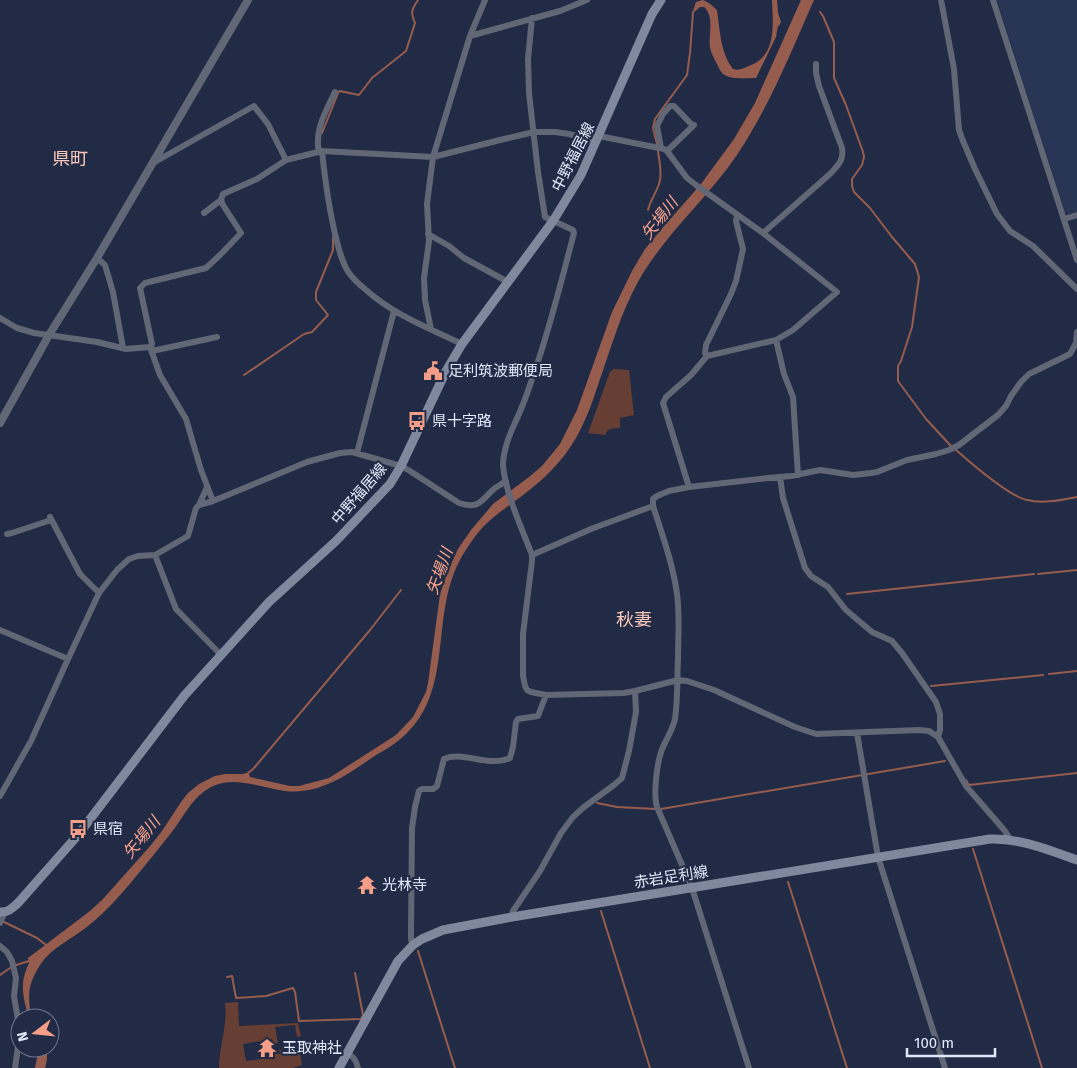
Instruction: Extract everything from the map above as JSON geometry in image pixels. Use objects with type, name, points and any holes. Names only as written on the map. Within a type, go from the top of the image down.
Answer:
[{"type":"main road","name":"中野福居線","points":[[2,912],[8,911],[18,903],[78,835],[179,703],[269,602],[336,540],[390,484],[401,466],[446,371],[462,344],[553,221],[581,175],[652,14],[661,0]]},
{"type":"main road","name":"赤岩足利線","points":[[339,1068],[398,961],[413,945],[442,930],[1000,838],[1028,844],[1077,860]]},
{"type":"street","points":[[0,423],[49,335],[97,258],[248,0]]},
{"type":"street","points":[[431,329],[425,300],[424,278],[428,241],[427,204],[433,157],[470,36],[485,0]]},
{"type":"street","points":[[470,36],[560,11],[587,0]]},
{"type":"street","points":[[941,0],[954,69],[959,130],[975,169],[997,214],[1010,232],[1033,246],[1077,288]]},
{"type":"street","points":[[993,0],[1077,260]]},
{"type":"street","points":[[532,18],[528,59],[529,93],[545,217],[573,230],[574,233],[546,339],[505,448],[503,464],[508,490],[532,555],[523,634],[524,686],[527,690],[546,695],[624,693],[678,680],[694,682],[807,732],[816,734],[929,731],[938,737],[966,786],[1005,831],[1010,840]]},
{"type":"street","points":[[763,233],[830,174],[842,157],[842,148],[818,86],[816,64]]},
{"type":"street","points":[[335,92],[318,132],[317,144],[321,151],[331,218],[342,260],[350,274],[370,294],[394,311],[462,344]]},
{"type":"street","points":[[152,164],[254,106],[268,124],[286,160]]},
{"type":"street","points":[[213,501],[186,419],[160,375],[151,349],[152,344],[140,288],[145,283],[206,268],[240,233],[223,205],[223,194],[257,179],[286,160],[321,151],[433,157],[534,132],[555,132],[664,150],[693,126],[674,106],[670,106],[663,114],[657,126],[664,150],[683,172],[696,186],[763,233],[837,292],[793,330],[776,340],[707,356],[691,375],[666,397],[663,401],[664,406],[689,487]]},
{"type":"street","points":[[204,213],[222,200]]},
{"type":"street","points":[[707,356],[705,353],[706,345],[731,294],[743,249],[736,221],[737,215]]},
{"type":"street","points":[[1064,219],[1077,215]]},
{"type":"street","points":[[428,234],[449,246],[464,258],[508,282]]},
{"type":"street","points":[[97,258],[106,265],[123,348]]},
{"type":"street","points":[[357,453],[394,311]]},
{"type":"street","points":[[0,318],[24,331],[70,337],[126,349],[151,349],[217,337]]},
{"type":"street","points":[[749,1068],[692,888],[655,800],[659,759],[675,720],[679,622],[677,592],[653,506],[653,499],[669,491],[689,487],[798,475],[820,470],[853,475],[871,473],[907,460],[950,450],[998,415],[1021,382],[1030,374],[1070,354],[1076,349],[1077,332]]},
{"type":"street","points":[[776,340],[784,374],[793,397],[798,475]]},
{"type":"street","points":[[199,504],[213,501],[307,462],[340,453],[352,452],[401,466],[459,503],[467,506],[478,504],[495,488],[506,481]]},
{"type":"street","points":[[780,477],[783,498],[805,568],[811,576],[828,587],[846,610],[872,632],[892,641],[902,653],[936,702],[940,714],[938,737]]},
{"type":"street","points":[[0,796],[31,741],[100,592],[116,570],[129,559],[138,556],[154,555],[188,536],[196,508],[207,486]]},
{"type":"street","points":[[532,555],[591,529],[653,506]]},
{"type":"street","points":[[7,534],[51,518],[80,574],[100,592]]},
{"type":"street","points":[[154,555],[176,609],[221,656]]},
{"type":"street","points":[[0,630],[68,659]]},
{"type":"street","points":[[512,917],[513,911],[540,871],[561,833],[573,817],[622,778],[636,712],[635,691]]},
{"type":"street","points":[[413,945],[410,934],[412,828],[419,791],[422,789],[433,789],[437,786],[444,760],[448,757],[482,761],[510,758],[516,722],[538,716],[546,695]]},
{"type":"street","points":[[857,733],[878,857],[945,1068]]},
{"type":"street","points":[[0,923],[2,912]]},
{"type":"street","points":[[0,946],[7,952],[15,970],[16,978],[14,996],[19,1040],[15,1068]]},
{"type":"street","points":[[347,1053],[356,1060],[358,1068]]},
{"type":"shaded area","points":[[703,0],[717,10],[725,55],[733,69],[738,70],[751,65],[765,54],[772,37],[772,0],[777,0],[781,22],[778,25],[776,37],[756,78],[732,78],[722,73],[710,48],[710,21],[707,11],[704,7],[700,7],[692,14],[696,2]]},
{"type":"shaded area","points":[[801,0],[814,0],[788,59],[749,137],[713,186],[661,247],[639,280],[622,317],[584,423],[576,438],[559,462],[544,477],[478,532],[461,558],[452,577],[447,597],[433,686],[419,719],[407,733],[391,746],[343,777],[321,787],[309,790],[285,791],[248,783],[229,782],[204,791],[193,802],[176,827],[113,903],[82,931],[56,949],[40,965],[31,985],[29,997],[30,1008],[26,1008],[23,984],[29,963],[28,958],[103,899],[151,845],[188,793],[199,784],[215,776],[246,773],[250,777],[290,786],[299,786],[329,778],[396,735],[413,717],[426,692],[440,594],[458,549],[493,504],[542,466],[560,444],[577,410],[612,312],[632,271],[645,249],[701,184],[734,139],[755,103]]},
{"type":"shaded area","points":[[997,0],[1077,0],[1077,212],[1068,215],[1065,212]]},
{"type":"shaded area","points":[[614,369],[629,370],[634,415],[620,418],[620,428],[609,430],[606,432],[606,435],[588,433],[610,372]]},
{"type":"shaded area","points":[[238,1002],[239,1026],[298,1023],[301,1036],[297,1037],[295,1025],[275,1027],[278,1043],[273,1043],[272,1039],[243,1044],[246,1061],[269,1058],[268,1052],[299,1047],[302,1065],[293,1068],[219,1068],[226,1011],[225,1003]]},
{"type":"waterway","points":[[322,133],[340,91],[359,95],[372,78],[406,51],[415,23],[412,11],[418,0]]},
{"type":"waterway","points":[[657,144],[653,128],[655,119],[687,75],[693,12]]},
{"type":"waterway","points":[[820,12],[834,42],[834,78],[846,105],[864,157],[862,165],[852,179],[854,192],[870,208],[915,264],[919,277],[912,327],[898,366],[898,381],[926,419],[951,446]]},
{"type":"waterway","points":[[648,210],[660,180],[661,172],[658,151]]},
{"type":"waterway","points":[[244,375],[304,334],[312,332],[328,315],[316,300],[316,292],[333,250],[333,237]]},
{"type":"waterway","points":[[955,449],[990,478],[1019,497],[1039,502],[1077,497]]},
{"type":"waterway","points":[[1038,574],[1077,570]]},
{"type":"waterway","points":[[847,594],[1034,574]]},
{"type":"waterway","points":[[254,768],[370,630],[401,590]]},
{"type":"waterway","points":[[1049,674],[1077,671]]},
{"type":"waterway","points":[[931,686],[1043,675]]},
{"type":"waterway","points":[[661,809],[945,761]]},
{"type":"waterway","points":[[247,774],[253,769]]},
{"type":"waterway","points":[[966,780],[969,785],[1077,773]]},
{"type":"waterway","points":[[597,803],[617,807],[656,809]]},
{"type":"waterway","points":[[973,849],[1042,1068]]},
{"type":"waterway","points":[[788,882],[847,1068]]},
{"type":"waterway","points":[[601,911],[650,1068]]},
{"type":"waterway","points":[[2,921],[37,938],[46,945]]},
{"type":"waterway","points":[[418,951],[455,1068]]},
{"type":"waterway","points":[[0,975],[13,966],[29,961]]},
{"type":"waterway","points":[[227,977],[232,976],[236,998],[266,996],[293,988],[299,1021],[361,1019],[363,1015],[355,973]]},
{"type":"waterway","name":"矢場川","points":[[40,1068],[42,1058]]},
{"type":"place","name":"足利筑波郵便局","points":[[433,371]]},
{"type":"place","name":"県十字路","points":[[417,421]]},
{"type":"place","name":"県宿","points":[[78,829]]},
{"type":"place","name":"光林寺","points":[[367,885]]},
{"type":"place","name":"玉取神社","points":[[267,1048]]},
{"type":"district","name":"県町","points":[[70,159]]},
{"type":"district","name":"秋妻","points":[[634,620]]}]
